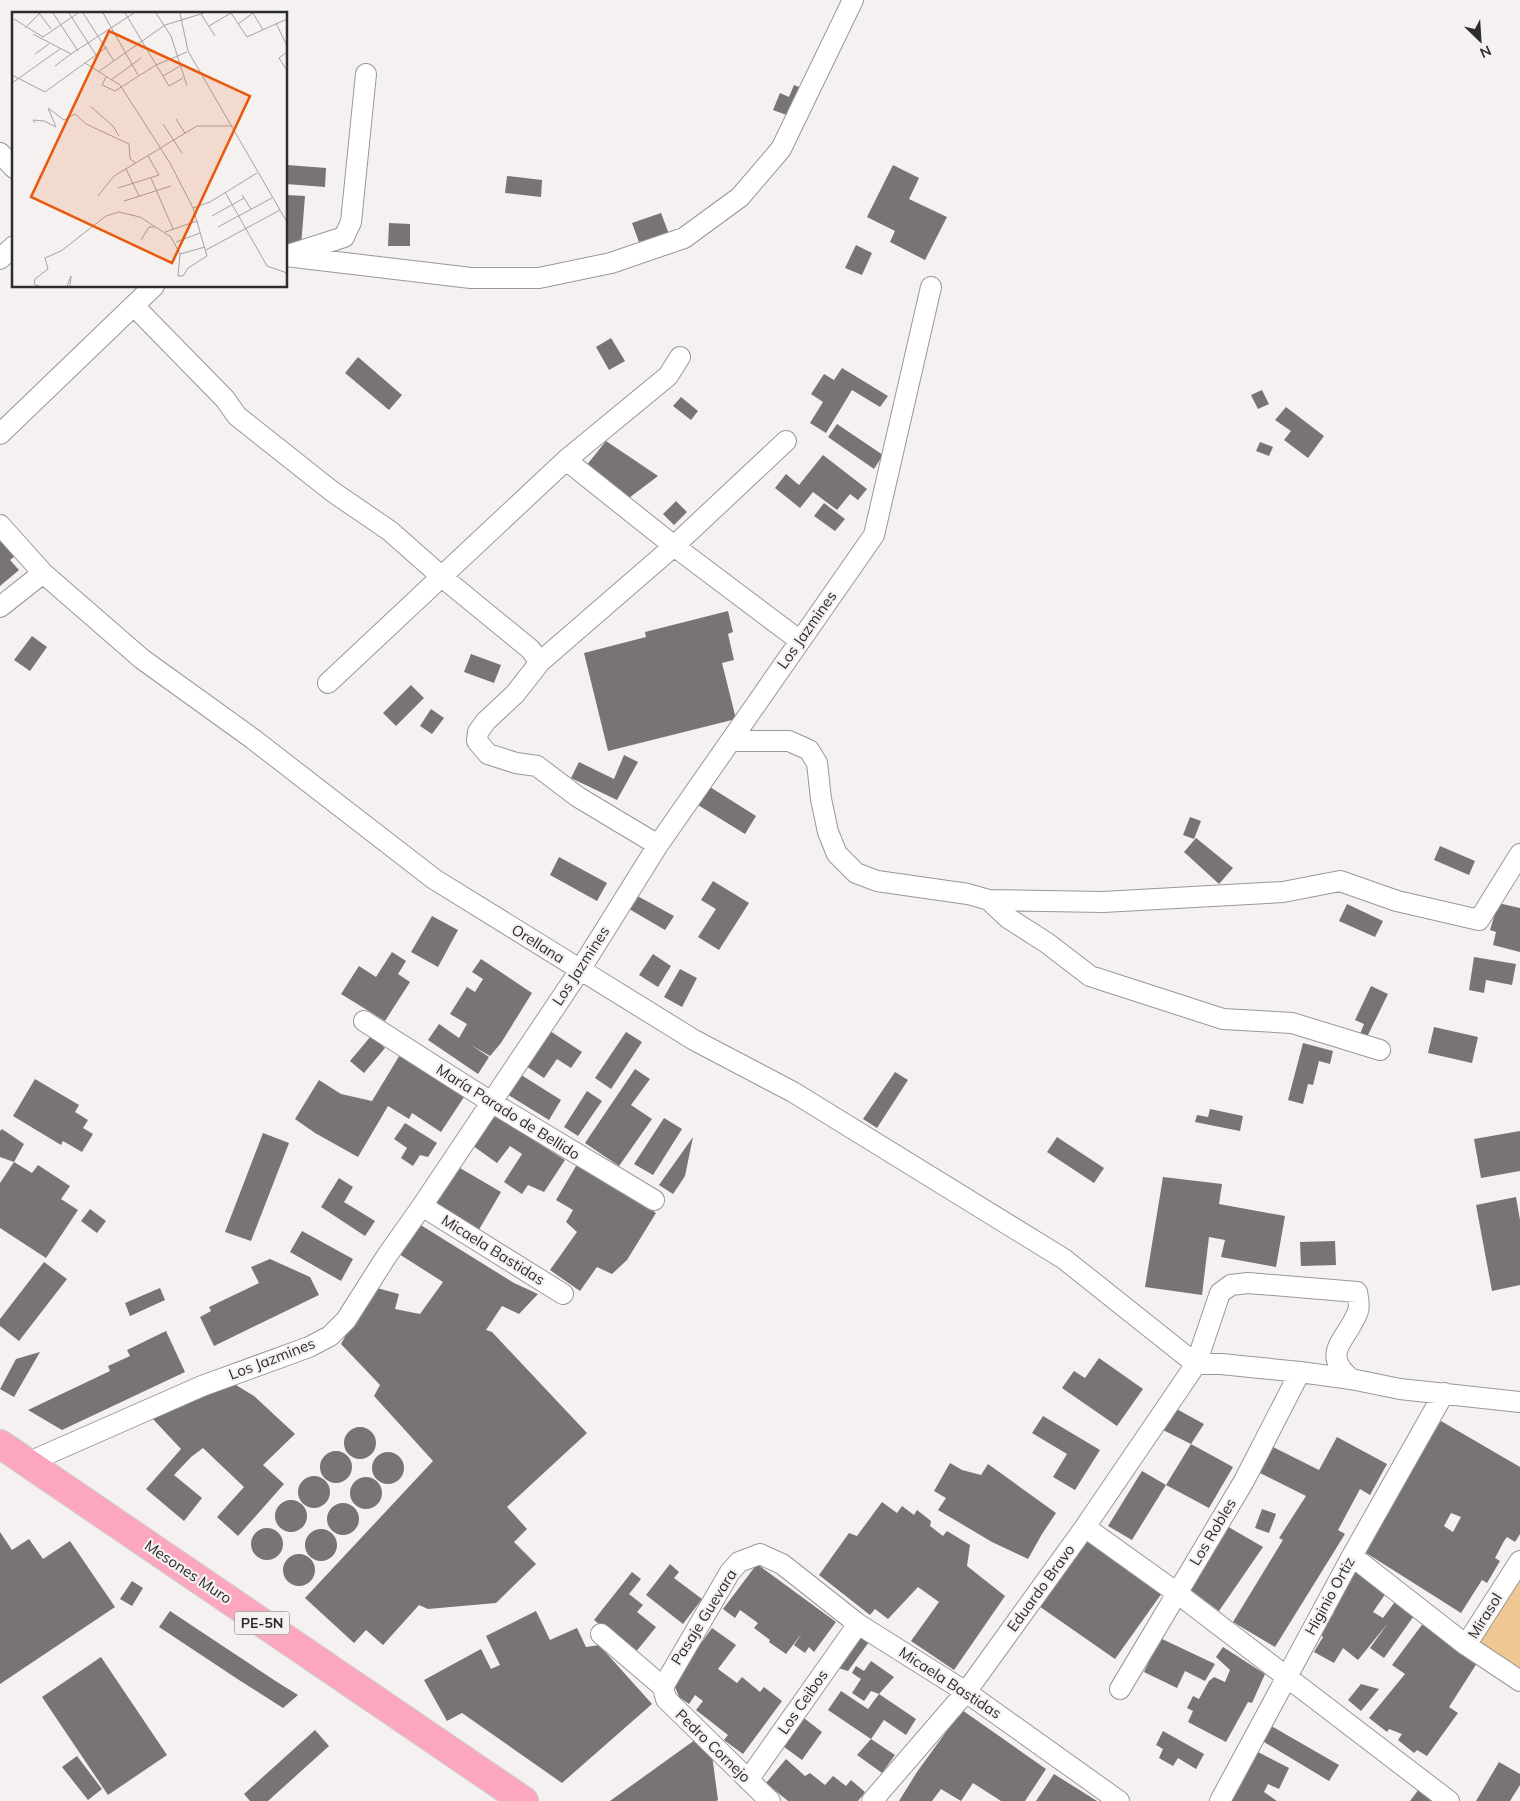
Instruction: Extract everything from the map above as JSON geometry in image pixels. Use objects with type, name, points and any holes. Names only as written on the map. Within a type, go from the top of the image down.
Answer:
[{"type":"highway","name":"Mesones Muro","points":[[0,1444],[524,1801]]},
{"type":"street","points":[[288,256],[471,278],[539,278],[611,263],[684,238],[740,198],[781,149],[853,0]]},
{"type":"street","points":[[288,255],[344,238],[351,222],[366,74]]},
{"type":"street","points":[[0,153],[12,166]]},
{"type":"street","points":[[0,259],[12,248]]},
{"type":"street","name":"Los Jazmines","points":[[27,1462],[202,1386],[309,1347],[330,1336],[346,1320],[386,1257],[580,970],[658,845],[799,640],[874,535],[931,287]]},
{"type":"street","points":[[0,434],[152,288]]},
{"type":"street","points":[[134,306],[225,399],[238,416],[333,492],[390,531],[442,577],[530,649],[540,662]]},
{"type":"street","points":[[328,683],[566,460],[668,376],[680,357]]},
{"type":"street","points":[[658,845],[638,831],[578,797],[537,766],[516,763],[488,754],[477,741],[478,732],[486,721],[515,694],[540,662],[674,546],[786,441]]},
{"type":"street","points":[[566,460],[674,546],[799,640]]},
{"type":"street","name":"Orellana","points":[[0,525],[43,573],[142,659],[253,739],[434,879],[694,1040],[793,1092],[1064,1259],[1196,1364]]},
{"type":"street","points":[[0,607],[43,573]]},
{"type":"street","points":[[730,741],[788,740],[809,750],[817,763],[821,799],[828,832],[837,854],[856,873],[877,881],[968,894],[989,900],[1132,901],[1283,892],[1340,881],[1397,901],[1479,920],[1520,854]]},
{"type":"street","points":[[989,900],[1008,918],[1047,943],[1090,976],[1223,1019],[1292,1023],[1380,1050]]},
{"type":"street","name":"María Parado de Bellido","points":[[364,1021],[491,1102],[654,1200]]},
{"type":"street","name":"Micaela Bastidas","points":[[422,1206],[563,1294]]},
{"type":"street","name":"Eduardo Bravo","points":[[872,1801],[966,1692],[1085,1527],[1196,1364],[1220,1293],[1231,1285],[1248,1283],[1357,1292],[1359,1310],[1336,1352],[1336,1361],[1340,1370],[1351,1379]]},
{"type":"street","points":[[1196,1364],[1221,1364],[1300,1372],[1351,1379],[1400,1389],[1520,1402]]},
{"type":"street","name":"Los Robles","points":[[1120,1689],[1244,1481],[1300,1372]]},
{"type":"street","name":"Higinio Ortiz","points":[[1220,1801],[1286,1676],[1444,1393]]},
{"type":"street","points":[[1085,1527],[1177,1593],[1449,1801]]},
{"type":"street","name":"Pasaje Guevara","points":[[663,1688],[730,1572],[740,1562],[760,1554],[782,1564]]},
{"type":"street","points":[[1352,1556],[1466,1645],[1520,1681]]},
{"type":"street","name":"Mirasol","points":[[1466,1645],[1520,1561]]},
{"type":"street","name":"Micaela Bastidas","points":[[782,1564],[858,1624],[966,1692],[1119,1801]]},
{"type":"street","name":"Los Ceibos","points":[[748,1780],[858,1624]]},
{"type":"street","name":"Pedro Cornejo","points":[[601,1634],[663,1688],[666,1699],[770,1801]]},
{"type":"shaded area","points":[[1520,1561],[1520,1681],[1466,1645]]},
{"type":"building","points":[[794,85],[804,89],[792,117],[773,110],[780,93],[789,97]]},
{"type":"building","points":[[288,165],[326,168],[325,187],[288,184]]},
{"type":"building","points":[[893,165],[919,178],[909,199],[947,217],[925,260],[890,242],[895,231],[867,217]]},
{"type":"building","points":[[507,176],[542,180],[541,197],[505,193]]},
{"type":"building","points":[[288,195],[305,196],[301,246],[288,245]]},
{"type":"building","points":[[661,213],[669,234],[640,245],[632,223]]},
{"type":"building","points":[[389,223],[410,224],[410,246],[388,246]]},
{"type":"building","points":[[856,245],[872,253],[862,275],[845,268]]},
{"type":"building","points":[[611,338],[625,361],[609,370],[596,347]]},
{"type":"building","points":[[358,357],[402,395],[389,410],[345,373]]},
{"type":"building","points":[[842,368],[888,396],[880,407],[852,390],[826,433],[810,423],[823,402],[811,394],[824,374],[834,380]]},
{"type":"building","points":[[1262,390],[1269,404],[1258,409],[1251,395]]},
{"type":"building","points":[[681,397],[698,411],[691,420],[673,406]]},
{"type":"building","points":[[1286,407],[1324,436],[1308,458],[1284,440],[1291,431],[1275,420]]},
{"type":"building","points":[[837,424],[883,455],[874,469],[828,437]]},
{"type":"building","points":[[606,441],[658,476],[629,498],[586,466]]},
{"type":"building","points":[[1260,442],[1273,447],[1269,456],[1256,451]]},
{"type":"building","points":[[823,455],[867,489],[858,500],[850,494],[837,510],[813,492],[800,508],[775,488],[786,474],[799,485]]},
{"type":"building","points":[[676,501],[687,512],[674,525],[663,514]]},
{"type":"building","points":[[824,503],[845,519],[835,531],[814,516]]},
{"type":"building","points":[[0,542],[15,556],[10,560],[19,570],[0,586]]},
{"type":"building","points":[[728,611],[733,632],[728,634],[734,660],[722,663],[736,719],[608,751],[584,653],[646,637],[645,632]]},
{"type":"building","points":[[32,636],[47,647],[30,671],[14,660]]},
{"type":"building","points":[[471,654],[501,665],[494,683],[464,672]]},
{"type":"building","points":[[411,685],[424,698],[396,726],[383,713]]},
{"type":"building","points":[[431,709],[444,718],[432,734],[420,726]]},
{"type":"building","points":[[624,755],[638,762],[617,800],[571,778],[579,762],[614,779]]},
{"type":"building","points":[[710,787],[756,816],[745,834],[698,805]]},
{"type":"building","points":[[1190,817],[1201,821],[1194,839],[1183,835]]},
{"type":"building","points":[[1196,838],[1233,868],[1219,884],[1184,852]]},
{"type":"building","points":[[1440,846],[1475,861],[1469,875],[1434,860]]},
{"type":"building","points":[[559,857],[607,883],[597,901],[550,875]]},
{"type":"building","points":[[713,881],[749,903],[719,950],[698,937],[716,909],[701,900]]},
{"type":"building","points":[[632,893],[674,916],[665,930],[624,906]]},
{"type":"building","points":[[1498,903],[1520,908],[1520,952],[1493,945],[1496,932],[1490,930]]},
{"type":"building","points":[[1347,904],[1383,921],[1375,937],[1339,921]]},
{"type":"building","points":[[432,916],[458,930],[438,967],[411,952]]},
{"type":"building","points":[[392,952],[406,961],[398,974],[410,982],[385,1021],[341,994],[359,966],[376,977]]},
{"type":"building","points":[[653,954],[671,966],[658,987],[639,975]]},
{"type":"building","points":[[1474,957],[1516,964],[1512,985],[1486,980],[1484,993],[1469,990]]},
{"type":"building","points":[[481,959],[532,993],[501,1043],[490,1056],[471,1045],[489,1057],[478,1074],[428,1040],[439,1024],[459,1038],[467,1024],[450,1014],[467,987],[475,992],[483,979],[472,972]]},
{"type":"building","points":[[680,969],[697,978],[682,1007],[664,997]]},
{"type":"building","points":[[1371,986],[1388,994],[1367,1037],[1360,1034],[1364,1024],[1355,1020]]},
{"type":"building","points":[[544,1027],[582,1052],[571,1068],[557,1059],[544,1078],[520,1062]]},
{"type":"building","points":[[1434,1027],[1478,1037],[1472,1063],[1428,1053]]},
{"type":"building","points":[[626,1032],[642,1042],[611,1089],[595,1078]]},
{"type":"building","points":[[371,1036],[385,1048],[364,1073],[350,1061]]},
{"type":"building","points":[[1303,1043],[1333,1051],[1330,1064],[1319,1061],[1313,1085],[1308,1084],[1303,1104],[1288,1100]]},
{"type":"building","points":[[401,1053],[466,1094],[441,1132],[412,1113],[409,1119],[388,1106],[358,1157],[315,1133],[295,1119],[319,1080],[341,1094],[372,1101]]},
{"type":"building","points":[[635,1069],[650,1079],[631,1105],[652,1119],[619,1166],[585,1143]]},
{"type":"building","points":[[895,1072],[908,1080],[877,1128],[863,1119]]},
{"type":"building","points":[[518,1073],[561,1100],[549,1120],[505,1093]]},
{"type":"building","points":[[35,1079],[79,1105],[75,1112],[88,1120],[83,1128],[93,1134],[82,1152],[63,1141],[61,1145],[13,1116]]},
{"type":"building","points":[[587,1091],[602,1101],[578,1136],[564,1127]]},
{"type":"building","points":[[1210,1109],[1243,1116],[1240,1131],[1195,1122],[1197,1115],[1208,1117]]},
{"type":"building","points":[[491,1113],[565,1160],[544,1192],[528,1185],[522,1194],[504,1182],[522,1154],[510,1146],[497,1163],[469,1143]]},
{"type":"building","points":[[664,1118],[682,1129],[653,1175],[634,1164]]},
{"type":"building","points":[[405,1123],[437,1143],[428,1157],[420,1155],[413,1166],[401,1158],[407,1148],[394,1139]]},
{"type":"building","points":[[2,1129],[24,1144],[14,1162],[0,1157],[0,1131]]},
{"type":"building","points":[[1520,1131],[1520,1171],[1481,1178],[1474,1139]]},
{"type":"building","points":[[263,1133],[289,1143],[251,1241],[225,1232]]},
{"type":"building","points":[[693,1137],[685,1176],[673,1194],[659,1185]]},
{"type":"building","points":[[1057,1137],[1104,1168],[1094,1183],[1047,1152]]},
{"type":"building","points":[[579,1161],[656,1213],[627,1260],[612,1274],[597,1267],[580,1291],[550,1270],[577,1232],[566,1222],[573,1210],[556,1200]]},
{"type":"building","points":[[14,1162],[32,1173],[38,1165],[70,1186],[61,1199],[78,1210],[46,1258],[0,1228],[0,1183]]},
{"type":"building","points":[[453,1164],[501,1192],[477,1233],[430,1203]]},
{"type":"building","points":[[1163,1177],[1222,1184],[1219,1204],[1285,1216],[1276,1267],[1221,1257],[1225,1240],[1209,1237],[1202,1295],[1145,1287]]},
{"type":"building","points":[[339,1178],[353,1187],[344,1202],[375,1221],[365,1236],[321,1207]]},
{"type":"building","points":[[1516,1197],[1520,1220],[1520,1285],[1492,1291],[1476,1205]]},
{"type":"building","points":[[90,1209],[106,1221],[97,1233],[81,1221]]},
{"type":"building","points":[[419,1224],[514,1283],[538,1294],[519,1314],[502,1306],[486,1330],[492,1332],[587,1433],[507,1507],[527,1529],[514,1542],[536,1564],[496,1603],[428,1609],[419,1605],[383,1645],[366,1630],[354,1643],[305,1598],[433,1461],[374,1396],[380,1385],[341,1344],[365,1300],[377,1288],[399,1294],[395,1309],[420,1314],[443,1282],[399,1254]]},
{"type":"building","points":[[302,1231],[353,1259],[341,1281],[290,1252]]},
{"type":"building","points":[[1335,1241],[1336,1265],[1301,1266],[1300,1242]]},
{"type":"building","points":[[270,1259],[310,1277],[319,1295],[214,1346],[200,1317],[211,1311],[209,1307],[259,1283],[251,1267]]},
{"type":"building","points":[[44,1262],[67,1279],[19,1341],[0,1326],[0,1319]]},
{"type":"building","points":[[160,1288],[165,1300],[130,1316],[125,1303]]},
{"type":"building","points":[[166,1331],[185,1372],[62,1430],[28,1410],[110,1371],[108,1366],[130,1356],[127,1350]]},
{"type":"building","points":[[40,1352],[14,1397],[0,1389],[16,1359]]},
{"type":"building","points":[[1099,1358],[1143,1389],[1117,1426],[1062,1388],[1074,1371],[1085,1378]]},
{"type":"building","points":[[231,1382],[254,1396],[295,1434],[263,1465],[284,1484],[238,1536],[217,1517],[244,1487],[203,1448],[191,1457],[174,1475],[202,1498],[184,1521],[146,1489],[181,1449],[151,1417]]},
{"type":"building","points":[[1171,1406],[1204,1424],[1191,1444],[1159,1428]]},
{"type":"building","points":[[1043,1416],[1100,1450],[1075,1490],[1053,1477],[1067,1454],[1032,1433]]},
{"type":"building","points":[[1441,1421],[1520,1467],[1520,1534],[1515,1542],[1507,1537],[1504,1541],[1495,1558],[1500,1561],[1487,1583],[1482,1580],[1461,1613],[1363,1551]],"holes":[[[1451,1513],[1461,1517],[1453,1532],[1444,1526]]]},
{"type":"building","points":[[360,1427],[366,1428],[371,1432],[375,1437],[375,1449],[371,1454],[366,1458],[360,1459],[354,1458],[349,1454],[345,1449],[344,1443],[345,1437],[349,1432],[354,1428]]},
{"type":"building","points":[[1337,1437],[1387,1464],[1370,1495],[1360,1489],[1338,1530],[1345,1534],[1275,1647],[1233,1622],[1283,1540],[1279,1538],[1306,1496],[1258,1472],[1271,1446],[1319,1470]]},
{"type":"building","points":[[1191,1444],[1233,1467],[1209,1508],[1166,1485]]},
{"type":"building","points":[[336,1451],[342,1452],[347,1456],[351,1461],[351,1473],[347,1478],[342,1482],[336,1483],[330,1482],[325,1478],[321,1473],[320,1467],[321,1461],[325,1456],[330,1452]]},
{"type":"building","points":[[388,1452],[394,1453],[399,1457],[403,1462],[403,1474],[399,1479],[394,1483],[388,1484],[382,1483],[377,1479],[373,1474],[372,1468],[373,1462],[377,1457],[382,1453]]},
{"type":"building","points":[[950,1463],[962,1470],[981,1475],[988,1464],[1056,1513],[1028,1559],[992,1542],[938,1510],[946,1498],[934,1491]]},
{"type":"building","points":[[1142,1471],[1166,1485],[1132,1540],[1108,1526]]},
{"type":"building","points":[[314,1476],[320,1477],[325,1481],[329,1486],[329,1498],[325,1503],[320,1507],[314,1508],[308,1507],[303,1503],[299,1498],[298,1492],[299,1486],[303,1481],[308,1477]]},
{"type":"building","points":[[366,1477],[372,1478],[377,1482],[381,1487],[381,1499],[377,1504],[372,1508],[366,1509],[360,1508],[355,1504],[351,1499],[350,1493],[351,1487],[355,1482],[360,1478]]},
{"type":"building","points":[[291,1500],[297,1501],[302,1505],[306,1510],[306,1522],[302,1527],[297,1531],[291,1532],[285,1531],[280,1527],[276,1522],[275,1516],[276,1510],[280,1505],[285,1501]]},
{"type":"building","points":[[882,1502],[897,1513],[902,1506],[914,1515],[917,1510],[931,1521],[930,1526],[943,1536],[947,1531],[970,1545],[967,1566],[1005,1596],[954,1670],[911,1641],[939,1602],[918,1587],[888,1619],[875,1609],[870,1615],[819,1575],[849,1533],[857,1536]]},
{"type":"building","points":[[343,1503],[349,1504],[354,1508],[358,1513],[358,1525],[354,1530],[349,1534],[343,1535],[337,1534],[332,1530],[328,1525],[327,1519],[328,1513],[332,1508],[337,1504]]},
{"type":"building","points":[[1262,1509],[1276,1514],[1269,1533],[1255,1528]]},
{"type":"building","points":[[1225,1525],[1263,1547],[1219,1611],[1184,1585]]},
{"type":"building","points":[[267,1528],[273,1529],[278,1533],[282,1538],[282,1550],[278,1555],[273,1559],[267,1560],[261,1559],[256,1555],[252,1550],[251,1544],[252,1538],[256,1533],[261,1529]]},
{"type":"building","points":[[321,1529],[327,1530],[332,1534],[336,1539],[336,1551],[332,1556],[327,1560],[321,1561],[315,1560],[310,1556],[306,1551],[305,1545],[306,1539],[310,1534],[315,1530]]},
{"type":"building","points":[[0,1532],[12,1550],[29,1539],[43,1559],[70,1541],[115,1607],[0,1684]]},
{"type":"building","points":[[1083,1538],[1162,1593],[1115,1659],[1036,1604]]},
{"type":"building","points":[[299,1554],[305,1555],[310,1559],[314,1564],[314,1576],[310,1581],[305,1585],[299,1586],[293,1585],[288,1581],[284,1576],[283,1570],[284,1564],[288,1559],[293,1555]]},
{"type":"building","points":[[670,1564],[679,1572],[674,1578],[702,1599],[683,1624],[646,1595]]},
{"type":"building","points":[[757,1564],[836,1622],[814,1652],[809,1647],[805,1653],[794,1645],[802,1633],[786,1654],[754,1628],[758,1623],[740,1610],[735,1618],[723,1609]]},
{"type":"building","points":[[1358,1569],[1388,1590],[1373,1612],[1383,1618],[1397,1599],[1416,1613],[1384,1658],[1370,1648],[1388,1623],[1358,1660],[1343,1648],[1334,1663],[1314,1652],[1323,1637],[1320,1633],[1334,1613],[1330,1609]]},
{"type":"building","points":[[632,1572],[641,1579],[629,1594],[643,1605],[637,1612],[656,1627],[635,1653],[594,1620]]},
{"type":"building","points":[[132,1581],[143,1588],[132,1606],[120,1599]]},
{"type":"building","points":[[170,1611],[298,1695],[283,1708],[239,1680],[159,1627]]},
{"type":"building","points":[[536,1611],[550,1640],[577,1628],[586,1647],[599,1645],[652,1704],[562,1783],[462,1713],[447,1721],[424,1680],[481,1649],[491,1669],[500,1665],[486,1636]]},
{"type":"building","points":[[1424,1622],[1479,1660],[1449,1707],[1458,1713],[1427,1756],[1417,1750],[1414,1753],[1398,1740],[1402,1734],[1389,1729],[1387,1732],[1369,1718],[1405,1674],[1392,1665]]},
{"type":"building","points":[[712,1628],[736,1645],[718,1669],[737,1683],[742,1677],[760,1692],[764,1687],[782,1701],[743,1754],[724,1740],[728,1735],[696,1710],[703,1701],[695,1695],[689,1704],[679,1697],[673,1682]]},
{"type":"building","points":[[855,1633],[869,1642],[848,1671],[835,1667]]},
{"type":"building","points":[[1160,1638],[1215,1664],[1205,1681],[1185,1671],[1177,1688],[1144,1672]]},
{"type":"building","points":[[1223,1647],[1265,1674],[1252,1703],[1248,1702],[1226,1742],[1188,1722],[1193,1711],[1187,1708],[1193,1696],[1199,1699],[1209,1681],[1214,1677],[1225,1682],[1230,1670],[1216,1657]]},
{"type":"building","points":[[101,1657],[167,1755],[108,1795],[42,1697]]},
{"type":"building","points":[[871,1661],[894,1677],[879,1694],[871,1691],[864,1701],[852,1693],[861,1679],[852,1673],[856,1666],[864,1671]]},
{"type":"building","points":[[1361,1684],[1379,1689],[1361,1711],[1348,1700]]},
{"type":"building","points":[[841,1691],[868,1709],[879,1694],[916,1719],[906,1735],[884,1720],[871,1739],[828,1710]]},
{"type":"building","points":[[962,1710],[1046,1769],[1025,1801],[1001,1801],[973,1783],[961,1801],[941,1789],[932,1801],[899,1801],[917,1772]]},
{"type":"building","points":[[800,1715],[822,1732],[802,1760],[780,1744]]},
{"type":"building","points":[[1268,1724],[1339,1765],[1329,1781],[1259,1739]]},
{"type":"building","points":[[315,1730],[329,1746],[268,1801],[250,1801],[244,1794]]},
{"type":"building","points":[[1163,1731],[1204,1754],[1196,1769],[1178,1758],[1173,1766],[1159,1758],[1163,1749],[1156,1745]]},
{"type":"building","points":[[699,1737],[712,1755],[718,1800],[610,1801]]},
{"type":"building","points":[[871,1739],[895,1755],[882,1773],[857,1755]]},
{"type":"building","points":[[1254,1750],[1289,1768],[1279,1789],[1268,1784],[1264,1792],[1277,1801],[1227,1801]]},
{"type":"building","points":[[77,1756],[102,1789],[88,1800],[62,1767]]},
{"type":"building","points":[[786,1759],[805,1776],[810,1773],[825,1785],[833,1776],[846,1786],[851,1780],[865,1792],[858,1801],[788,1801],[766,1783]]},
{"type":"building","points":[[1499,1762],[1520,1774],[1520,1785],[1510,1801],[1476,1801]]},
{"type":"building","points":[[1054,1774],[1097,1801],[1036,1801]]},
{"type":"building","points":[[1419,1789],[1437,1801],[1410,1801]]}]
